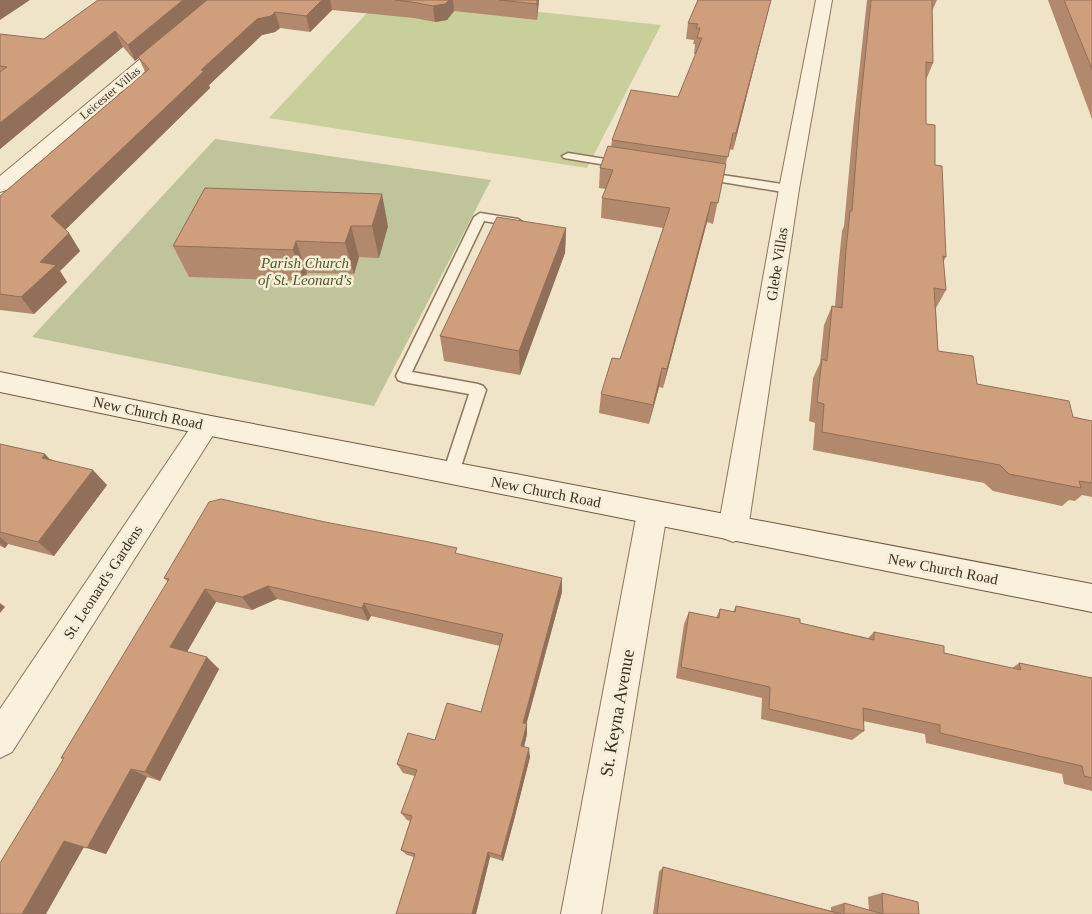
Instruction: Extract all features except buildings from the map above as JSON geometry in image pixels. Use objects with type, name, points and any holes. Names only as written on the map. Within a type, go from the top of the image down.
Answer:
[{"type":"street","name":"Leicester Villas","points":[[0,186],[220,0]]},
{"type":"street","name":"Glebe Villas","points":[[733,529],[789,190],[824,0]]},
{"type":"street","name":"New Church Road","points":[[0,382],[206,425],[1092,598]]},
{"type":"street","name":"St. Leonard's Gardens","points":[[0,740],[206,425]]},
{"type":"street","name":"St. Keyna Avenue","points":[[582,914],[652,513]]},
{"type":"lane","points":[[568,156],[636,166]]},
{"type":"lane","points":[[693,175],[789,190]]},
{"type":"lane","points":[[451,473],[478,390],[403,376],[480,217],[530,225]]},
{"type":"green space","points":[[379,0],[429,0],[661,25],[587,168],[269,118]]},
{"type":"green space","name":"Parish Church of St. Leonard's","points":[[215,139],[491,180],[374,406],[32,337]]}]
